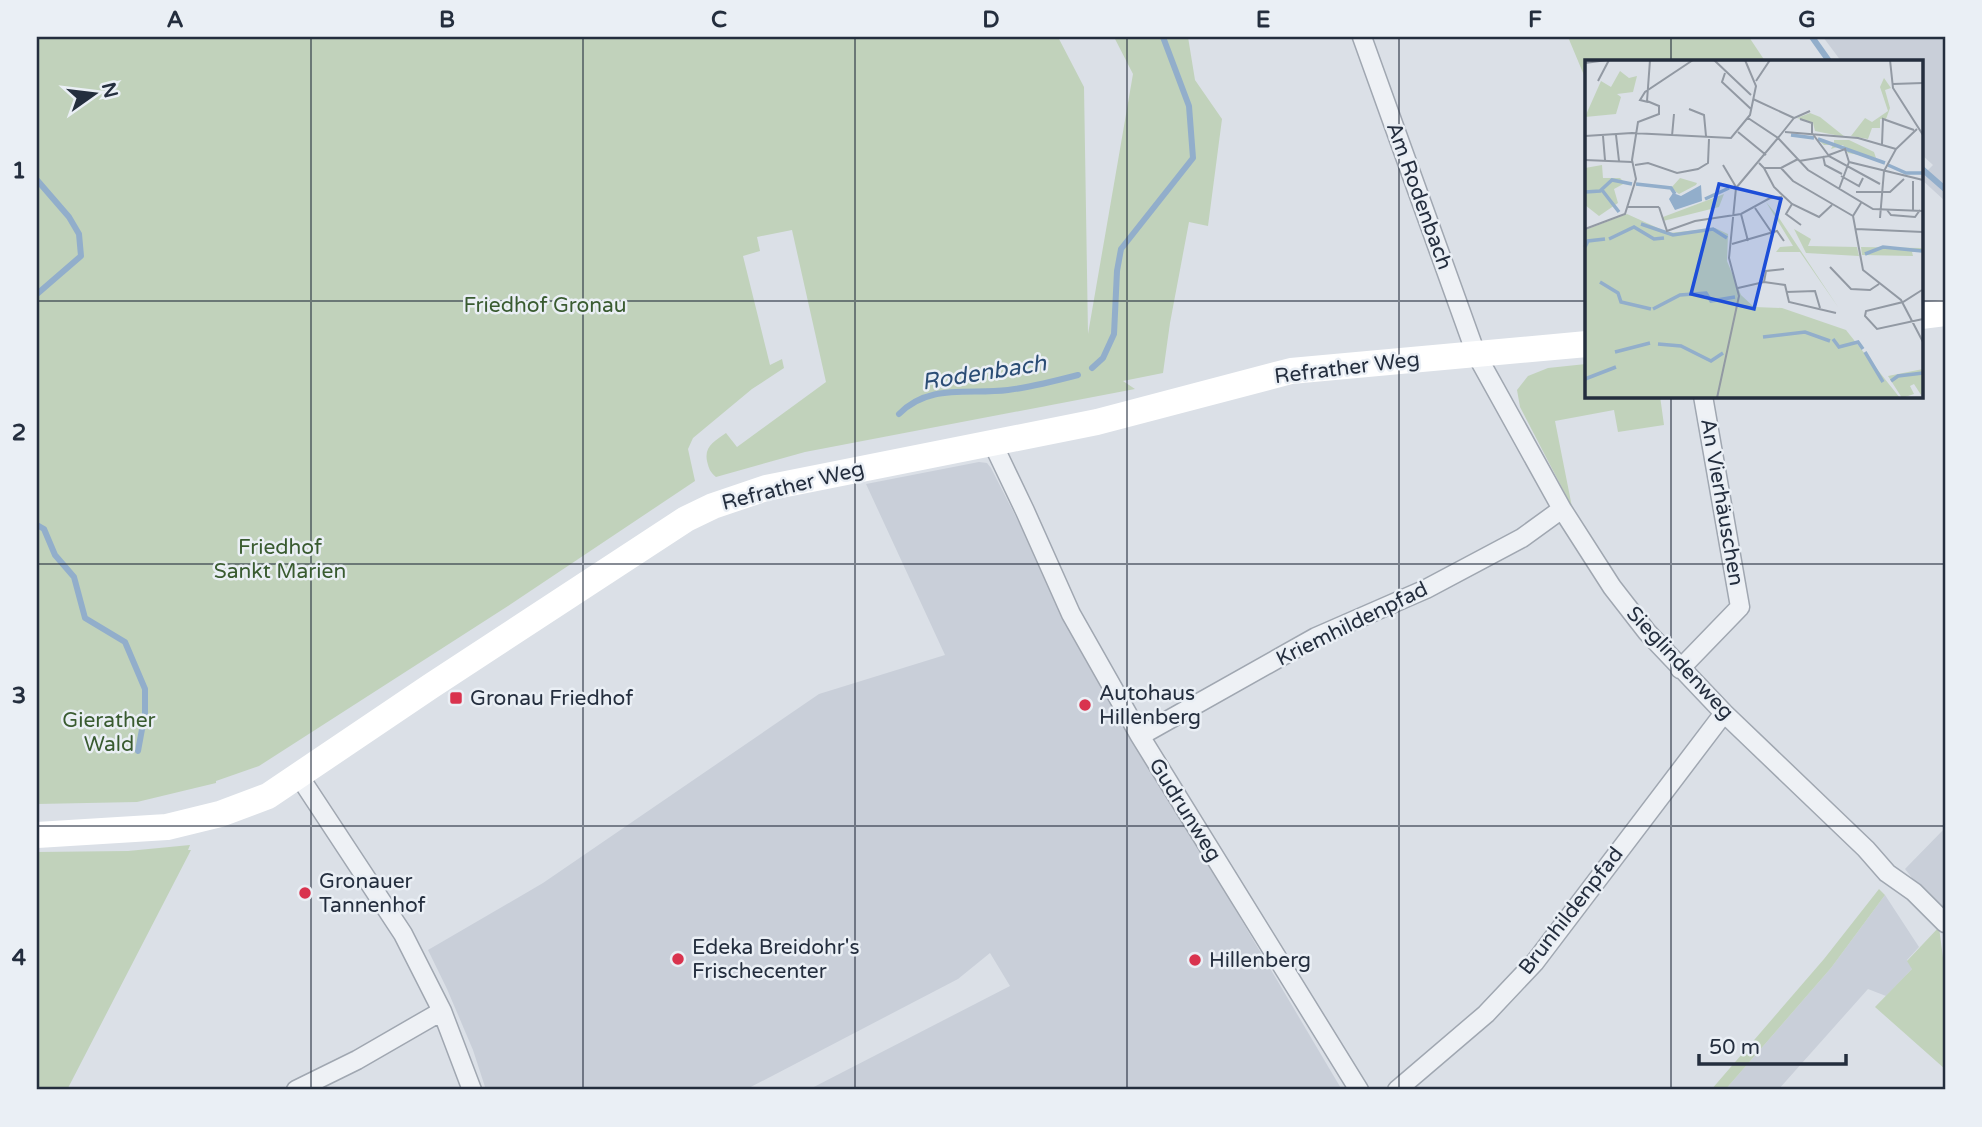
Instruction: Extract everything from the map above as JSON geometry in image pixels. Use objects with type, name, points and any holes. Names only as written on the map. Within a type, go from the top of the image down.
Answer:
[{"type":"main road","points":[[1923,316],[1945,313]]},
{"type":"main road","name":"Refrather Weg","points":[[37,835],[155,828],[190,822],[268,796],[442,679],[703,510],[766,488],[1097,422],[1291,371],[1585,344]]},
{"type":"street","name":"Am Rodenbach","points":[[1362,37],[1476,354]]},
{"type":"street","name":"Sieglindenweg","points":[[1476,354],[1562,509],[1612,587],[1647,632],[1724,713],[1867,849],[1887,873],[1914,892],[1945,923]]},
{"type":"street","name":"An Vierhäuschen","points":[[1680,669],[1740,607],[1703,397]]},
{"type":"street","name":"Gudrunweg","points":[[993,444],[1072,614],[1140,736],[1359,1090]]},
{"type":"street","name":"Kriemhildenpfad","points":[[1140,736],[1316,637],[1426,589],[1522,538],[1562,509]]},
{"type":"street","name":"Brunhildenpfad","points":[[1396,1090],[1486,1014],[1535,962],[1724,713]]},
{"type":"street","points":[[299,776],[403,934],[442,1011],[472,1090]]},
{"type":"street","points":[[296,1090],[357,1060],[442,1011]]},
{"type":"shaded area","points":[[1823,37],[1945,37],[1945,201],[1923,181],[1923,175],[1933,165],[1923,156],[1923,60],[1840,60]]},
{"type":"shaded area","points":[[979,462],[987,463],[991,468],[1096,674],[1342,1090],[808,1090],[1010,986],[990,953],[958,979],[745,1090],[486,1090],[473,1050],[428,950],[543,883],[819,694],[945,655],[866,484]]},
{"type":"shaded area","points":[[1945,828],[1945,920],[1905,869]]},
{"type":"shaded area","points":[[1885,895],[1919,947],[1907,960],[1913,968],[1886,996],[1868,989],[1778,1090],[1725,1090],[1831,968]]},
{"type":"green space","points":[[37,37],[1058,37],[1084,87],[1088,334],[1133,74],[1114,37],[1188,37],[1195,80],[1222,119],[1208,226],[1189,222],[1163,373],[1123,381],[1135,389],[805,452],[716,477],[707,461],[707,451],[714,441],[726,433],[737,447],[826,382],[792,230],[757,237],[760,251],[743,256],[770,365],[782,359],[784,368],[752,389],[693,438],[688,449],[695,481],[508,606],[259,766],[216,783],[137,802],[37,804]]},
{"type":"green space","points":[[1568,37],[1749,37],[1764,60],[1585,60],[1585,78]]},
{"type":"green space","points":[[1585,364],[1585,397],[1660,397],[1664,425],[1618,432],[1614,410],[1555,421],[1572,507],[1520,407],[1517,390],[1528,376],[1548,368]]},
{"type":"green space","points":[[190,845],[188,850],[191,850],[67,1090],[37,1090],[37,852],[128,851]]},
{"type":"green space","points":[[1879,889],[1885,895],[1831,968],[1725,1090],[1711,1090],[1824,959]]},
{"type":"green space","points":[[1939,927],[1945,973],[1945,1069],[1875,1007],[1912,969],[1907,961]]},
{"type":"waterway","name":"Rodenbach","points":[[1092,368],[1103,358],[1114,334],[1117,271],[1121,249],[1193,158],[1189,106],[1163,37]]},
{"type":"waterway","points":[[1812,37],[1828,60]]},
{"type":"waterway","points":[[1923,170],[1945,189]]},
{"type":"waterway","points":[[37,180],[69,217],[79,234],[81,256],[37,294]]},
{"type":"waterway","name":"Rodenbach","points":[[899,414],[911,404],[936,394],[1008,390],[1078,375]]},
{"type":"waterway","points":[[37,525],[44,529],[55,555],[74,577],[85,618],[125,642],[145,689],[145,713],[138,751]]},
{"type":"place","name":"Gronau Friedhof","points":[[456,698]]},
{"type":"place","name":"Autohaus Hillenberg","points":[[1085,705]]},
{"type":"place","name":"Gronauer Tannenhof","points":[[305,893]]},
{"type":"place","name":"Edeka Breidohr's Frischecenter","points":[[678,959]]},
{"type":"place","name":"Hillenberg","points":[[1195,960]]},
{"type":"park label","name":"Friedhof Gronau","points":[[545,305]]},
{"type":"park label","name":"Friedhof Sankt Marien","points":[[280,559]]},
{"type":"park label","name":"Gierather Wald","points":[[109,732]]}]
